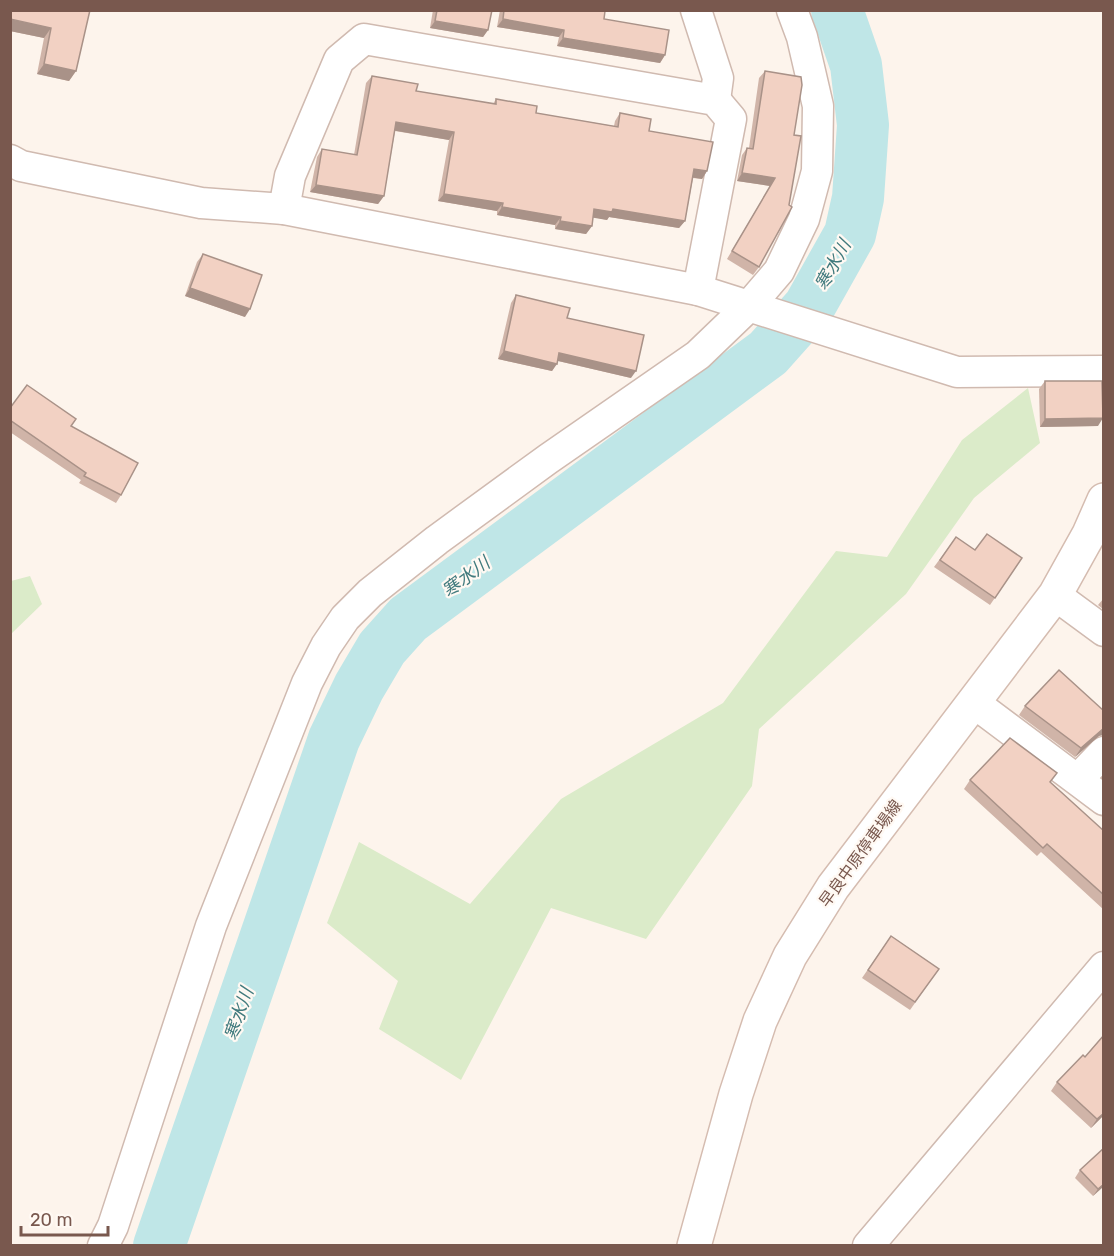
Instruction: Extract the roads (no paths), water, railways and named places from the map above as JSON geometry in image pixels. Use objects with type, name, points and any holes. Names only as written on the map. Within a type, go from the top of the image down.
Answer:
[{"type":"main road","name":"早良中原停車場線","points":[[694,1245],[736,1094],[760,1021],[790,956],[833,887],[1055,595],[1089,534],[1104,500]]},
{"type":"street","points":[[696,10],[718,78],[715,100]]},
{"type":"street","points":[[103,1245],[113,1226],[211,926],[307,683],[326,646],[345,618],[370,593],[436,540],[698,355],[749,306],[779,271],[804,219],[817,171],[818,106],[802,37],[792,10]]},
{"type":"street","points":[[284,209],[290,176],[339,60],[364,39],[715,100],[731,120],[698,290]]},
{"type":"street","points":[[10,160],[21,166],[201,202],[284,209],[698,290],[957,372],[1104,371]]},
{"type":"street","points":[[1055,595],[1104,631]]},
{"type":"street","points":[[973,702],[1104,800]]},
{"type":"street","points":[[1078,779],[1104,752]]},
{"type":"street","points":[[868,1245],[1104,967]]},
{"type":"waterway","name":"寒水川","points":[[159,1246],[334,739],[359,687],[382,648],[408,619],[768,353],[809,307],[850,234],[858,198],[863,125],[856,65],[837,10]]}]
